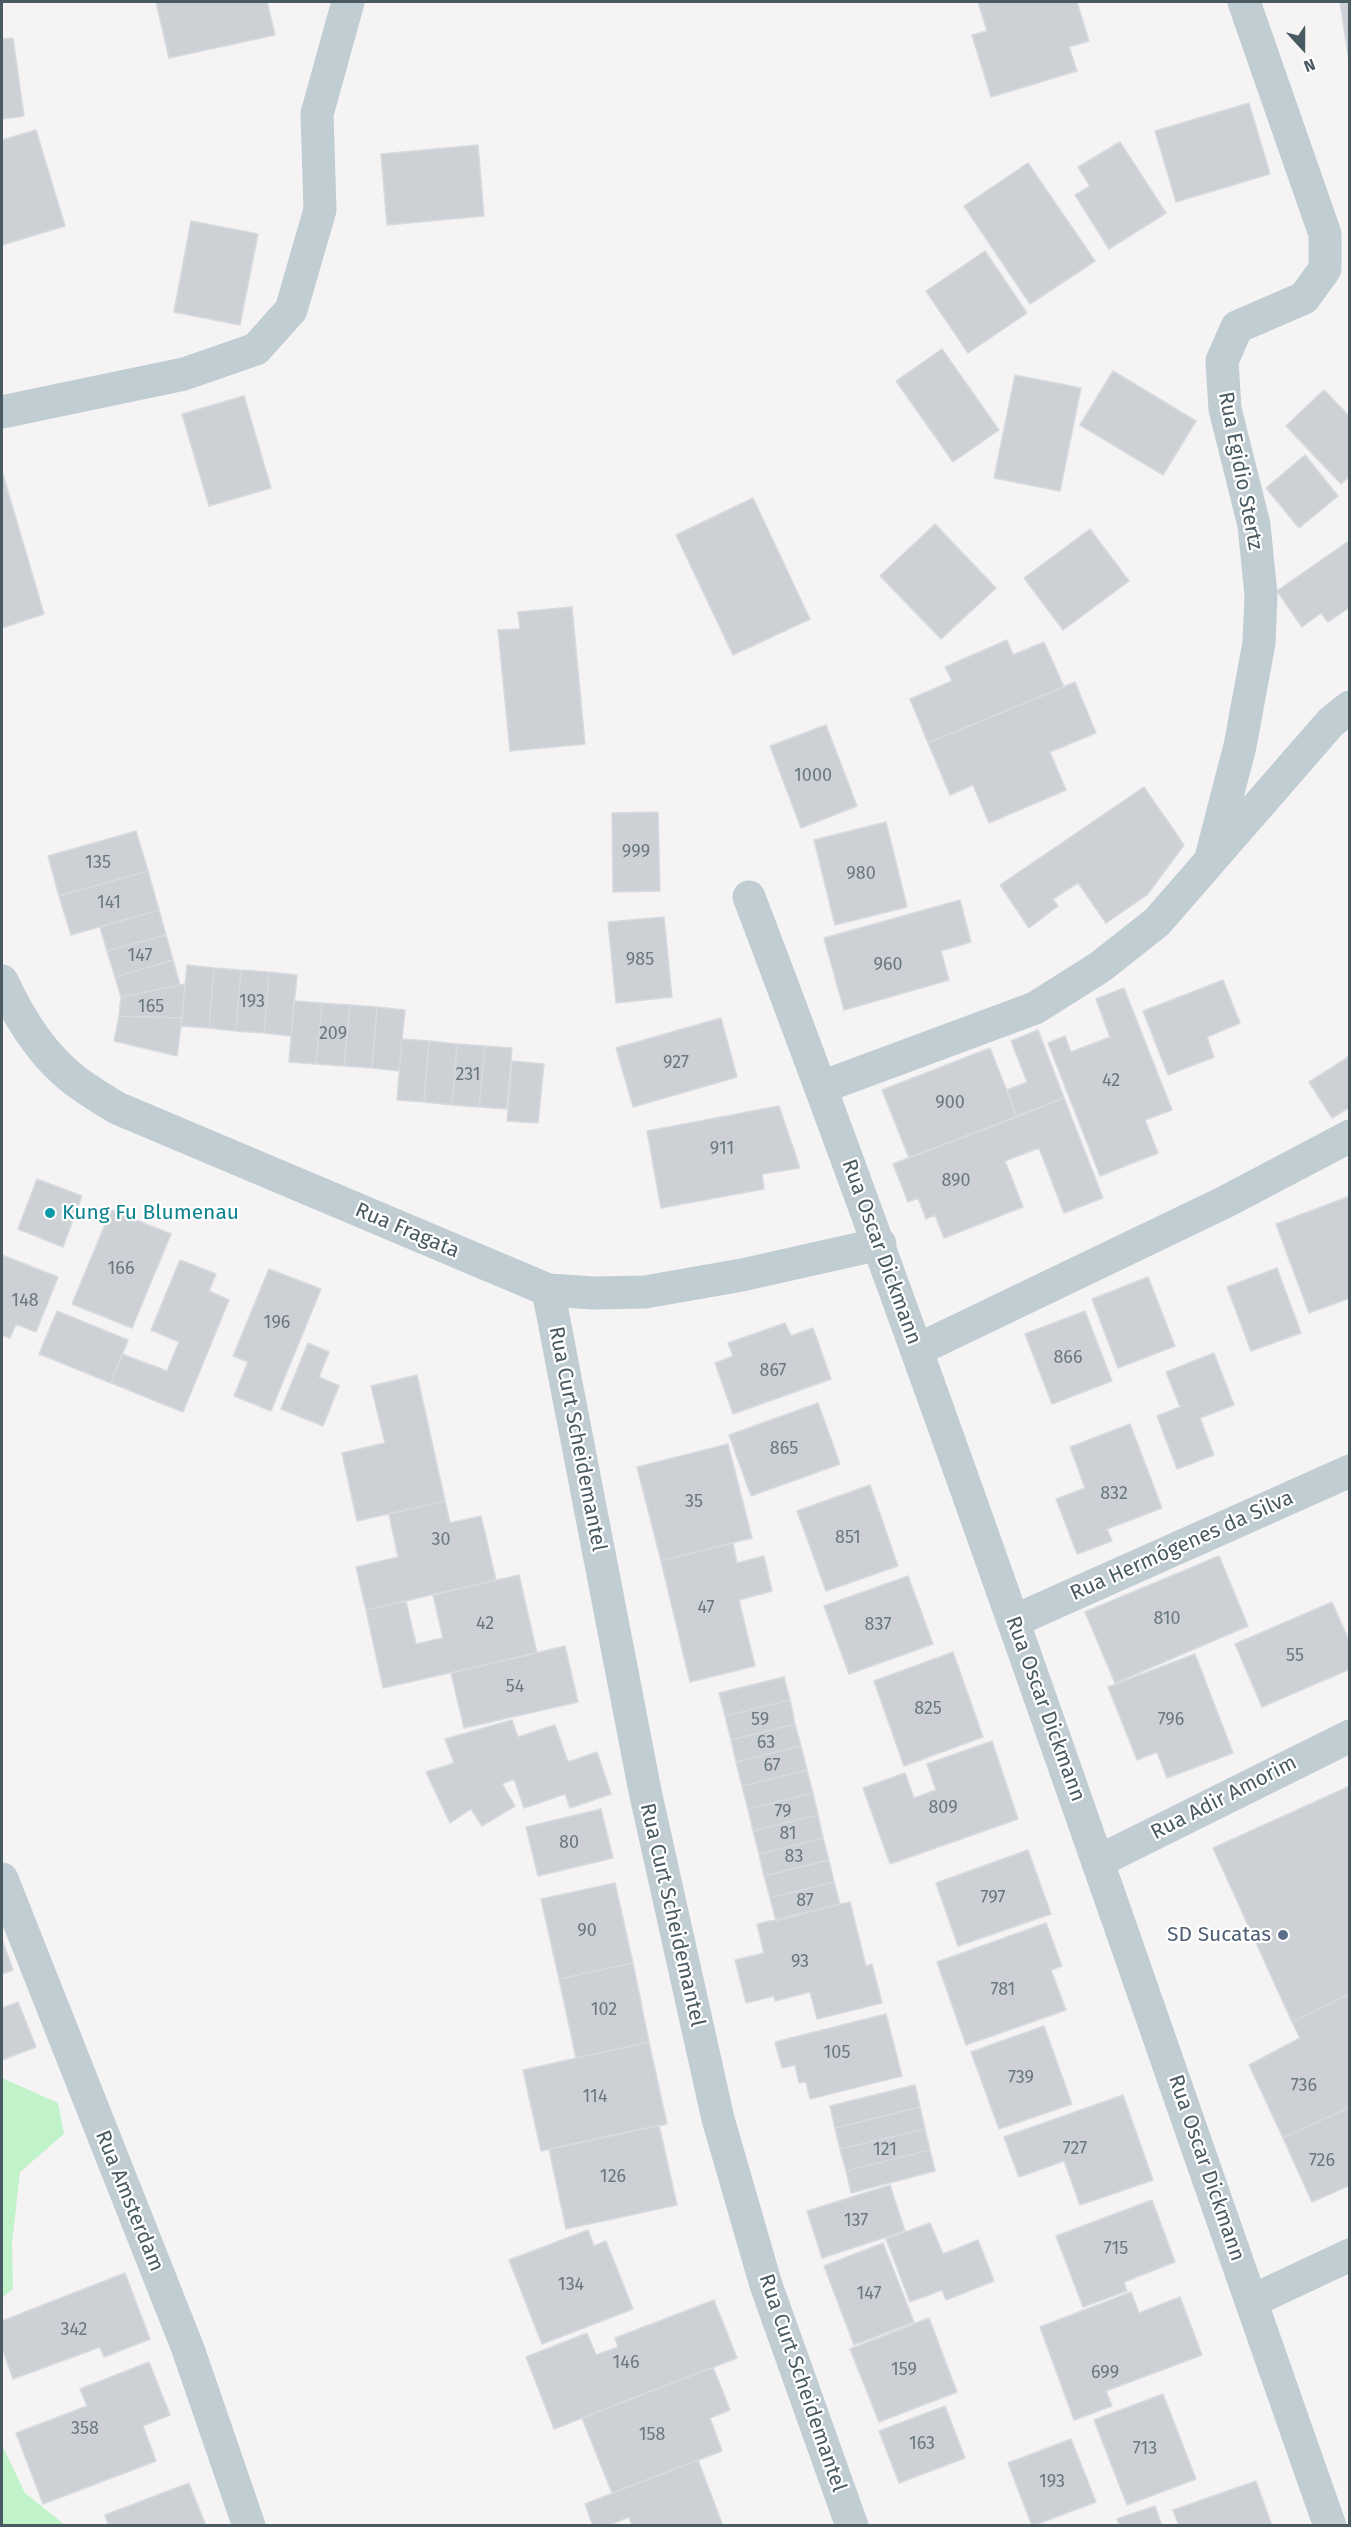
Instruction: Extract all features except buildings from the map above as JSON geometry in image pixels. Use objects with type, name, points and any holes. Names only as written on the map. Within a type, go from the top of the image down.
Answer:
[{"type":"street","points":[[2,412],[184,374],[256,349],[291,310],[320,210],[317,114],[348,2]]},
{"type":"street","name":"Rua Egidio Stertz","points":[[1211,858],[1240,746],[1259,643],[1261,595],[1254,525],[1225,409],[1222,361],[1237,327],[1304,298],[1325,269],[1324,234],[1244,2]]},
{"type":"street","points":[[822,1087],[1035,1008],[1100,967],[1157,922],[1331,722],[1350,707]]},
{"type":"street","name":"Rua Oscar Dickmann","points":[[749,897],[880,1244],[1099,1861],[1330,2526]]},
{"type":"street","name":"Rua Fragata","points":[[2,981],[14,1008],[42,1050],[73,1079],[117,1108],[548,1290],[594,1293],[645,1292],[742,1275],[880,1244]]},
{"type":"street","points":[[917,1350],[1225,1202],[1350,1136]]},
{"type":"street","name":"Rua Curt Scheidemantel","points":[[548,1290],[645,1791],[718,2119],[766,2285],[852,2526]]},
{"type":"street","name":"Rua Hermógenes da Silva","points":[[1014,1621],[1350,1471]]},
{"type":"street","name":"Rua Adir Amorim","points":[[1099,1861],[1350,1736]]},
{"type":"street","name":"Rua Amsterdam","points":[[2,1879],[188,2349],[249,2526]]},
{"type":"street","points":[[1252,2301],[1350,2255]]},
{"type":"green space","points":[[2,2078],[58,2103],[64,2134],[20,2172],[12,2243],[13,2289],[2,2298]]},
{"type":"green space","points":[[2,2445],[25,2493],[65,2525],[2,2525]]},
{"type":"place","name":"Kung Fu Blumenau","points":[[50,1213]]},
{"type":"place","name":"SD Sucatas","points":[[1283,1935]]}]
